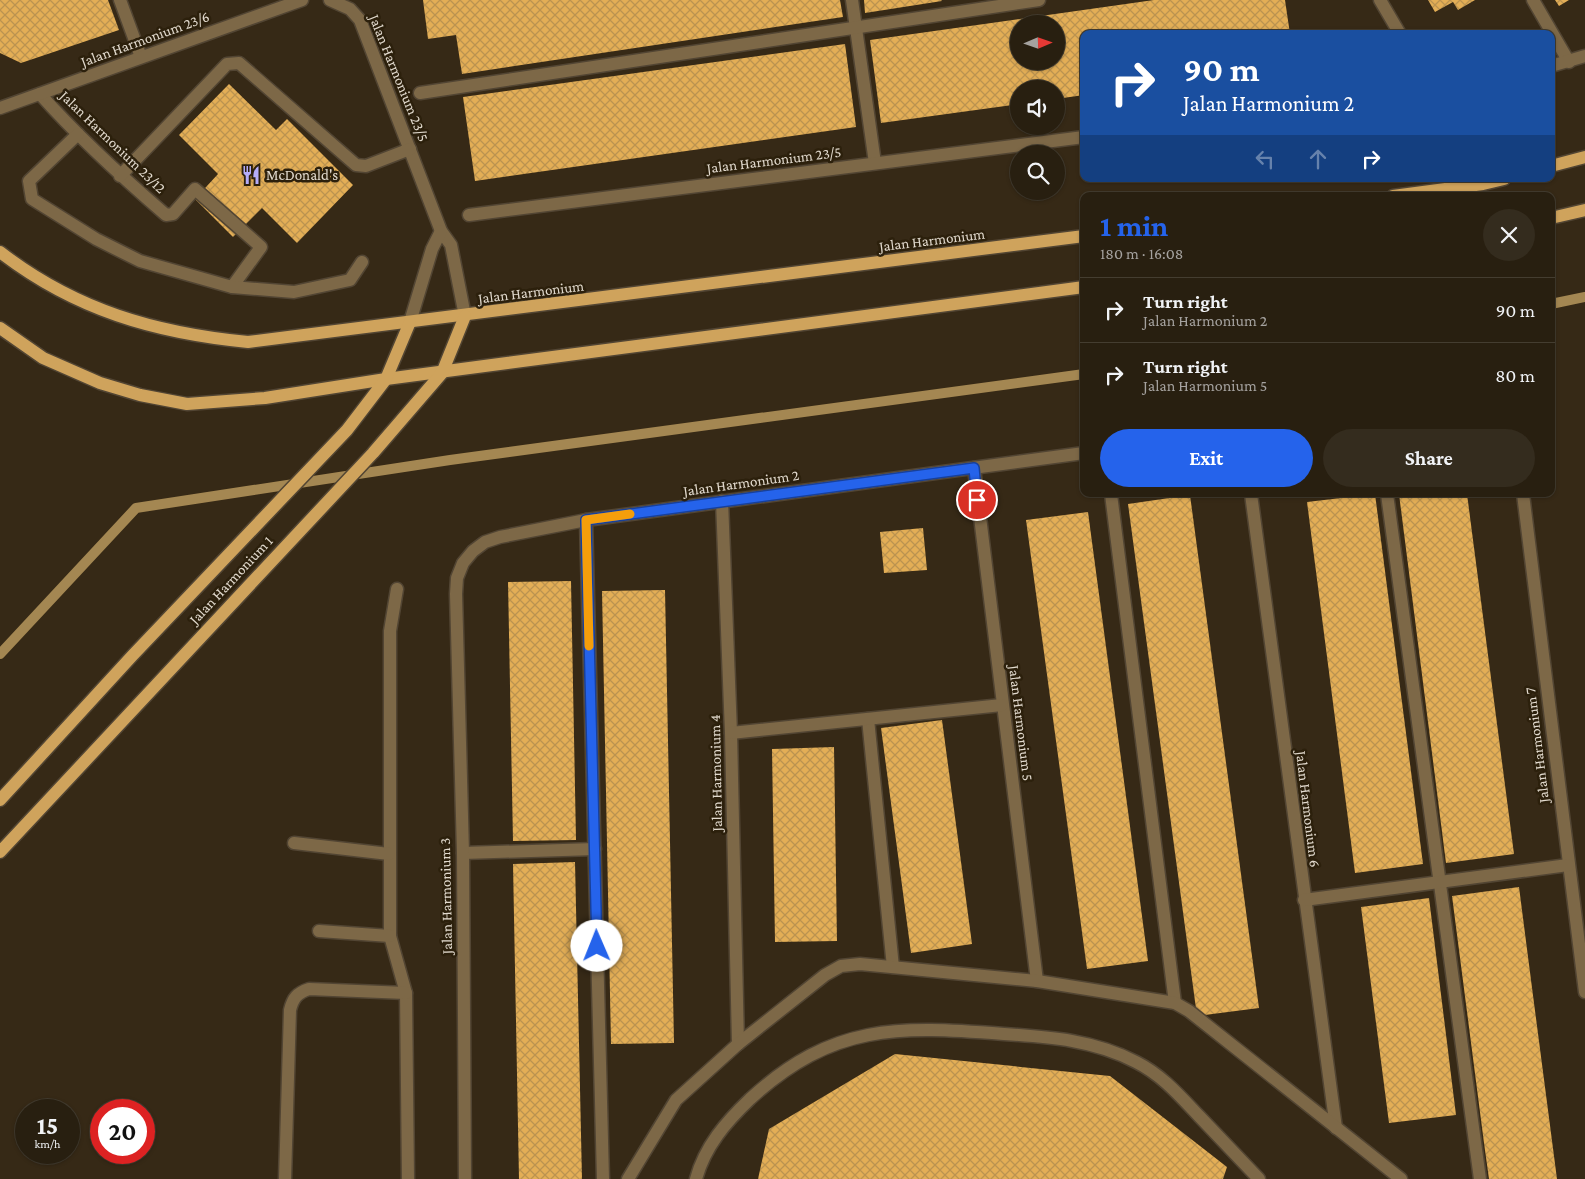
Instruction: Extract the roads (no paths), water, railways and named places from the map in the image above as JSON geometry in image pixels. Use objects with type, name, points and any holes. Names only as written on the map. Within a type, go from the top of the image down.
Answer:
[{"type":"main road","points":[[1555,165],[1585,157]]},
{"type":"main road","points":[[1423,192],[1491,182]]},
{"type":"main road","points":[[1555,217],[1585,210]]},
{"type":"main road","name":"Jalan Harmonium","points":[[0,252],[28,273],[80,302],[124,319],[162,330],[201,338],[248,342],[1080,237]]},
{"type":"main road","points":[[0,328],[43,358],[100,383],[140,395],[187,404],[264,398],[386,379],[1080,288]]},
{"type":"main road","name":"Jalan Harmonium 1","points":[[0,852],[333,496],[442,373],[465,316]]},
{"type":"main road","name":"Jalan Harmonium 1","points":[[0,800],[132,656],[347,430],[386,379],[410,322]]},
{"type":"street","points":[[120,0],[140,57]]},
{"type":"street","name":"Jalan Harmonium 23/6","points":[[0,108],[302,0]]},
{"type":"street","points":[[852,0],[875,163]]},
{"type":"street","points":[[420,93],[1039,0]]},
{"type":"street","points":[[1380,0],[1398,30]]},
{"type":"street","points":[[1533,0],[1550,30]]},
{"type":"street","name":"Jalan Harmonium 23/5","points":[[334,1],[350,10],[360,20],[442,231],[451,245],[465,316]]},
{"type":"street","points":[[1555,38],[1569,62]]},
{"type":"street","points":[[1555,65],[1585,56]]},
{"type":"street","points":[[120,176],[227,64],[233,63],[239,64],[356,165],[366,166],[410,149]]},
{"type":"street","name":"Jalan Harmonium 23/12","points":[[40,94],[120,176],[166,215],[173,214],[195,189],[261,247],[232,287]]},
{"type":"street","points":[[78,134],[29,181],[29,191],[32,199],[96,239],[140,261],[232,287],[294,292],[350,280],[362,262]]},
{"type":"street","name":"Jalan Harmonium 23/5","points":[[469,215],[1080,137]]},
{"type":"street","points":[[410,322],[432,249],[442,231]]},
{"type":"street","name":"Jalan Harmonium 2","points":[[456,612],[457,578],[462,563],[472,551],[485,542],[500,537],[586,520],[1080,454]]},
{"type":"street","name":"Jalan Harmonium 5","points":[[974,468],[1037,981]]},
{"type":"street","points":[[1111,497],[1174,1003]]},
{"type":"street","name":"Jalan Harmonium 6","points":[[1251,497],[1336,1128]]},
{"type":"street","points":[[1387,497],[1480,1179]]},
{"type":"street","name":"Jalan Harmonium 7","points":[[1523,497],[1585,992]]},
{"type":"street","name":"Jalan Harmonium 4","points":[[722,502],[731,733],[738,1044]]},
{"type":"street","points":[[586,520],[603,1179]]},
{"type":"street","points":[[397,589],[390,631],[390,936],[406,993],[408,1179]]},
{"type":"street","name":"Jalan Harmonium 3","points":[[456,612],[463,853],[465,1179]]},
{"type":"street","points":[[731,733],[1002,705]]},
{"type":"street","points":[[868,719],[893,967]]},
{"type":"street","points":[[294,843],[389,854]]},
{"type":"street","points":[[463,853],[594,849]]},
{"type":"street","points":[[1304,900],[1568,865]]},
{"type":"street","points":[[319,932],[390,936]]},
{"type":"street","points":[[628,1179],[676,1100],[738,1044],[832,970],[850,964],[1037,981],[1174,1003],[1190,1011],[1401,1179]]},
{"type":"street","points":[[285,1179],[290,1010],[293,999],[299,992],[309,989],[406,993]]},
{"type":"street","points":[[696,1179],[707,1149],[732,1116],[760,1090],[805,1056],[857,1036],[895,1030],[928,1029],[1076,1040],[1117,1053],[1138,1063],[1165,1081],[1259,1179]]},
{"type":"waterway","points":[[1555,303],[1585,297]]},
{"type":"waterway","points":[[0,654],[136,508],[450,460],[1080,375]]},
{"type":"place","name":"McDonald's","points":[[251,175]]}]
